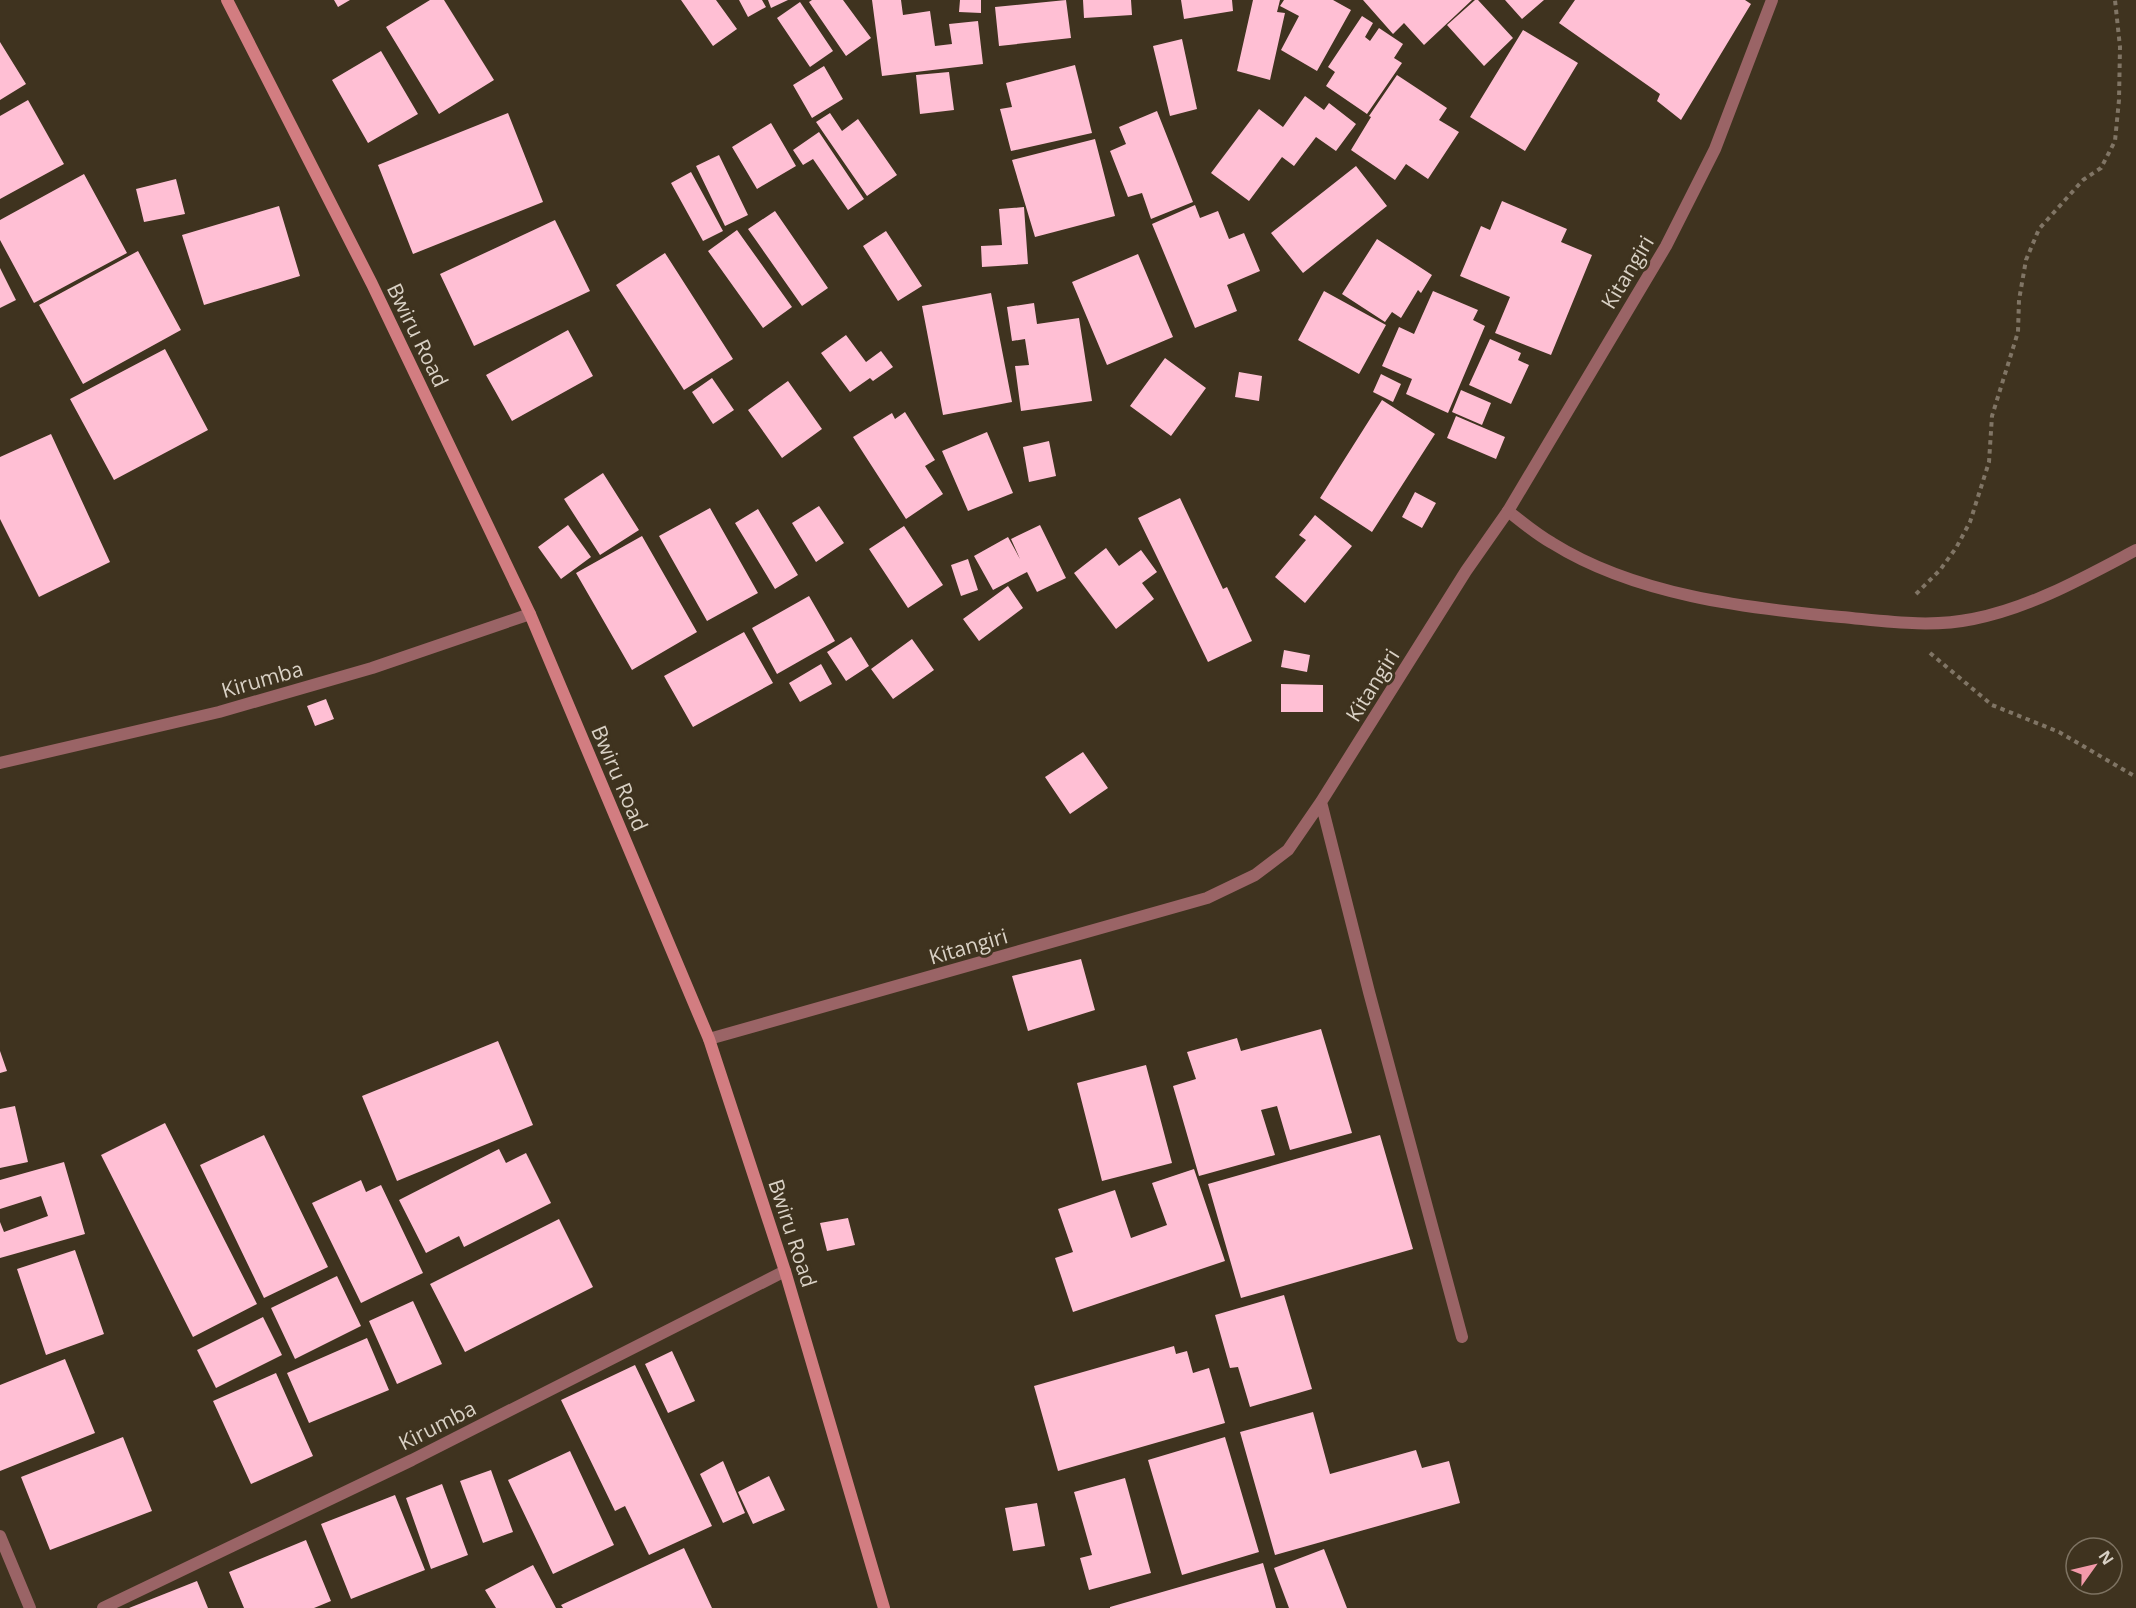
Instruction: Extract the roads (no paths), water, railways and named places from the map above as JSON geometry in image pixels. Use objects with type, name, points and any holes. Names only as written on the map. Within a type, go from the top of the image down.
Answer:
[{"type":"main road","name":"Bwiru Road","points":[[227,0],[372,284],[530,614],[709,1039],[785,1270],[884,1608]]},
{"type":"street","name":"Kitangiri","points":[[709,1039],[1207,898],[1255,875],[1288,850],[1322,802],[1466,571],[1508,511],[1666,246],[1715,148],[1772,0]]},
{"type":"street","points":[[1508,511],[1553,544],[1609,570],[1677,593],[1759,609],[1906,624],[1972,620],[2086,577],[2136,550]]},
{"type":"street","name":"Kirumba","points":[[0,763],[219,712],[372,668],[530,614]]},
{"type":"street","points":[[1322,802],[1372,1003],[1462,1337]]},
{"type":"street","name":"Kirumba","points":[[103,1608],[412,1460],[785,1270]]},
{"type":"street","points":[[0,1536],[30,1608]]}]
